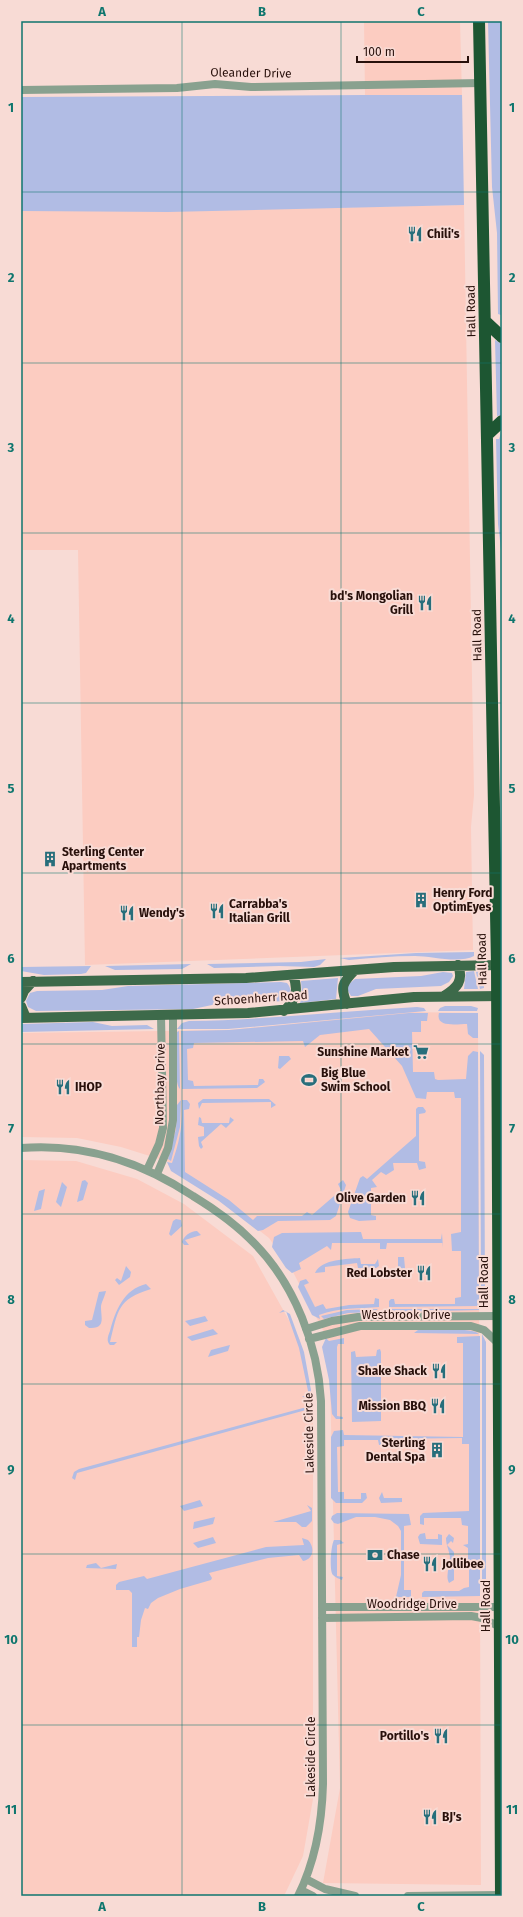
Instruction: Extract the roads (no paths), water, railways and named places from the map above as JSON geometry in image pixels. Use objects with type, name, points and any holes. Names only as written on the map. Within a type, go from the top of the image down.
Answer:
[{"type":"highway","name":"Hall Road","points":[[479,21],[486,322],[491,646],[498,768],[501,1895]]},
{"type":"highway","points":[[486,322],[502,337]]},
{"type":"highway","points":[[487,435],[502,421]]},
{"type":"highway","points":[[491,646],[502,660]]},
{"type":"main road","name":"Schoenherr Road","points":[[21,982],[246,978],[355,970],[458,965],[499,965]]},
{"type":"main road","points":[[444,996],[453,990],[460,980],[461,976],[458,965]]},
{"type":"main road","points":[[348,1004],[344,997],[343,986],[346,978],[355,970]]},
{"type":"main road","points":[[284,1011],[292,1003],[296,993],[293,975]]},
{"type":"main road","points":[[21,998],[24,991],[33,981]]},
{"type":"main road","name":"Schoenherr Road","points":[[23,1018],[284,1011],[402,998],[499,996]]},
{"type":"main road","points":[[21,1006],[23,1018]]},
{"type":"street","name":"Oleander Drive","points":[[21,90],[177,88],[215,84],[251,87],[481,83]]},
{"type":"street","name":"Northbay Drive","points":[[147,1170],[158,1144],[162,1128],[161,1015]]},
{"type":"street","name":"Northbay Drive","points":[[157,1174],[168,1148],[173,1120],[173,1015]]},
{"type":"street","name":"Lakeside Circle","points":[[21,1148],[56,1147],[110,1156],[157,1174],[224,1216],[257,1245],[285,1284],[306,1329],[316,1361],[321,1401],[323,1796],[317,1840],[306,1879],[300,1893]]},
{"type":"street","name":"Westbrook Drive","points":[[306,1329],[332,1321],[358,1317],[500,1316]]},
{"type":"street","name":"Westbrook Drive","points":[[309,1339],[360,1326],[471,1326],[484,1330],[499,1344]]},
{"type":"street","name":"Woodridge Drive","points":[[322,1607],[501,1607]]},
{"type":"street","name":"Woodridge Drive","points":[[322,1618],[471,1616],[482,1618],[500,1628]]},
{"type":"street","points":[[306,1879],[325,1889],[355,1896]]},
{"type":"street","points":[[300,1893],[313,1896]]},
{"type":"street","points":[[408,1896],[501,1895]]},
{"type":"place","name":"Chili's","points":[[415,234]]},
{"type":"place","name":"bd's Mongolian Grill","points":[[425,603]]},
{"type":"place","name":"Sterling Center Apartments","points":[[50,859]]},
{"type":"place","name":"Henry Ford OptimEyes","points":[[421,900]]},
{"type":"place","name":"Carrabba's Italian Grill","points":[[217,911]]},
{"type":"place","name":"Wendy's","points":[[127,913]]},
{"type":"place","name":"Sunshine Market","points":[[421,1052]]},
{"type":"place","name":"Big Blue Swim School","points":[[309,1080]]},
{"type":"place","name":"IHOP","points":[[63,1087]]},
{"type":"place","name":"Olive Garden","points":[[418,1198]]},
{"type":"place","name":"Red Lobster","points":[[424,1273]]},
{"type":"place","name":"Shake Shack","points":[[439,1371]]},
{"type":"place","name":"Mission BBQ","points":[[438,1406]]},
{"type":"place","name":"Sterling Dental Spa","points":[[437,1450]]},
{"type":"place","name":"Chase","points":[[375,1555]]},
{"type":"place","name":"Jollibee","points":[[430,1564]]},
{"type":"place","name":"Portillo's","points":[[441,1736]]},
{"type":"place","name":"BJ's","points":[[430,1817]]}]
